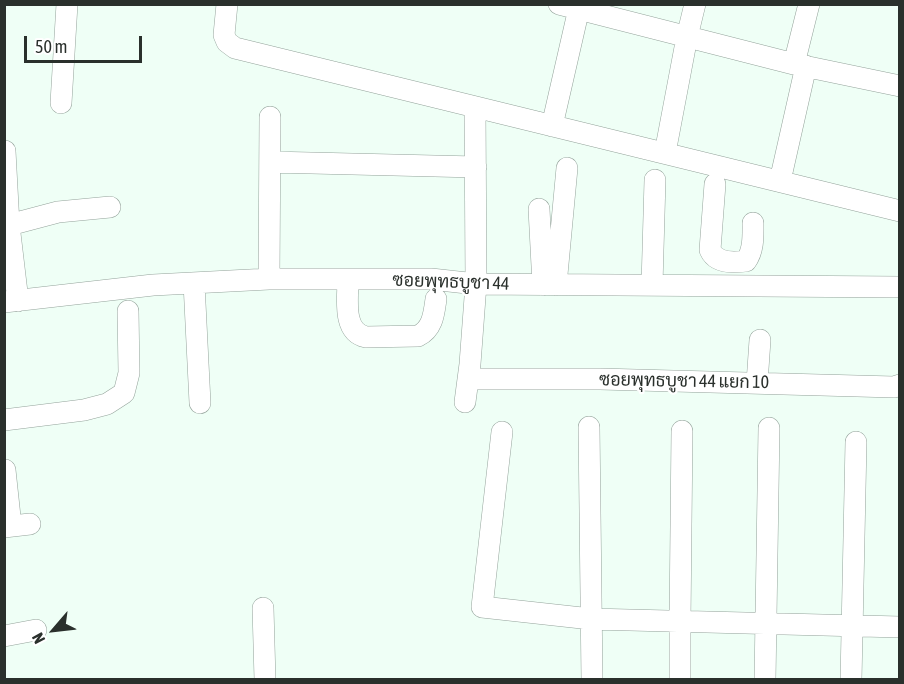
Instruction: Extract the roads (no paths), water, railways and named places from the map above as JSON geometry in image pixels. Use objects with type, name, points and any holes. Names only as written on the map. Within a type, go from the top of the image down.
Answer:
[{"type":"street","points":[[61,103],[67,4]]},
{"type":"street","points":[[227,4],[224,35],[227,42],[235,48],[900,211]]},
{"type":"street","points":[[665,153],[695,4]]},
{"type":"street","points":[[780,181],[809,4]]},
{"type":"street","points":[[552,126],[572,6],[800,65],[900,86]]},
{"type":"street","points":[[465,402],[476,284],[475,107]]},
{"type":"street","points":[[269,279],[270,117]]},
{"type":"street","points":[[5,151],[11,301]]},
{"type":"street","points":[[270,162],[476,167]]},
{"type":"street","points":[[550,285],[567,168]]},
{"type":"street","points":[[652,285],[655,180]]},
{"type":"street","points":[[715,184],[710,250],[715,258],[723,261],[746,261],[752,248],[753,222]]},
{"type":"street","points":[[9,225],[58,212],[110,207]]},
{"type":"street","points":[[539,209],[550,285]]},
{"type":"street","points":[[730,286],[732,261]]},
{"type":"street","name":"ซอยพุทธบูชา 44","points":[[11,301],[153,285],[269,279],[430,279],[476,284],[550,285],[900,287]]},
{"type":"street","points":[[348,279],[348,317],[352,328],[359,336],[418,336],[423,334],[433,319],[436,299]]},
{"type":"street","points":[[194,283],[200,403]]},
{"type":"street","points":[[4,420],[84,410],[107,404],[124,393],[129,373],[128,311]]},
{"type":"street","points":[[757,383],[760,340]]},
{"type":"street","name":"ซอยพุทธบูชา 44 แยก 10","points":[[468,379],[600,379],[894,387],[900,385]]},
{"type":"street","points":[[589,427],[592,680]]},
{"type":"street","points":[[765,680],[769,428]]},
{"type":"street","points":[[680,680],[682,431]]},
{"type":"street","points":[[502,432],[482,608],[591,620],[900,627]]},
{"type":"street","points":[[851,680],[856,442]]},
{"type":"street","points":[[5,470],[15,525]]},
{"type":"street","points":[[263,608],[265,680]]},
{"type":"street","points":[[4,636],[36,630]]}]
